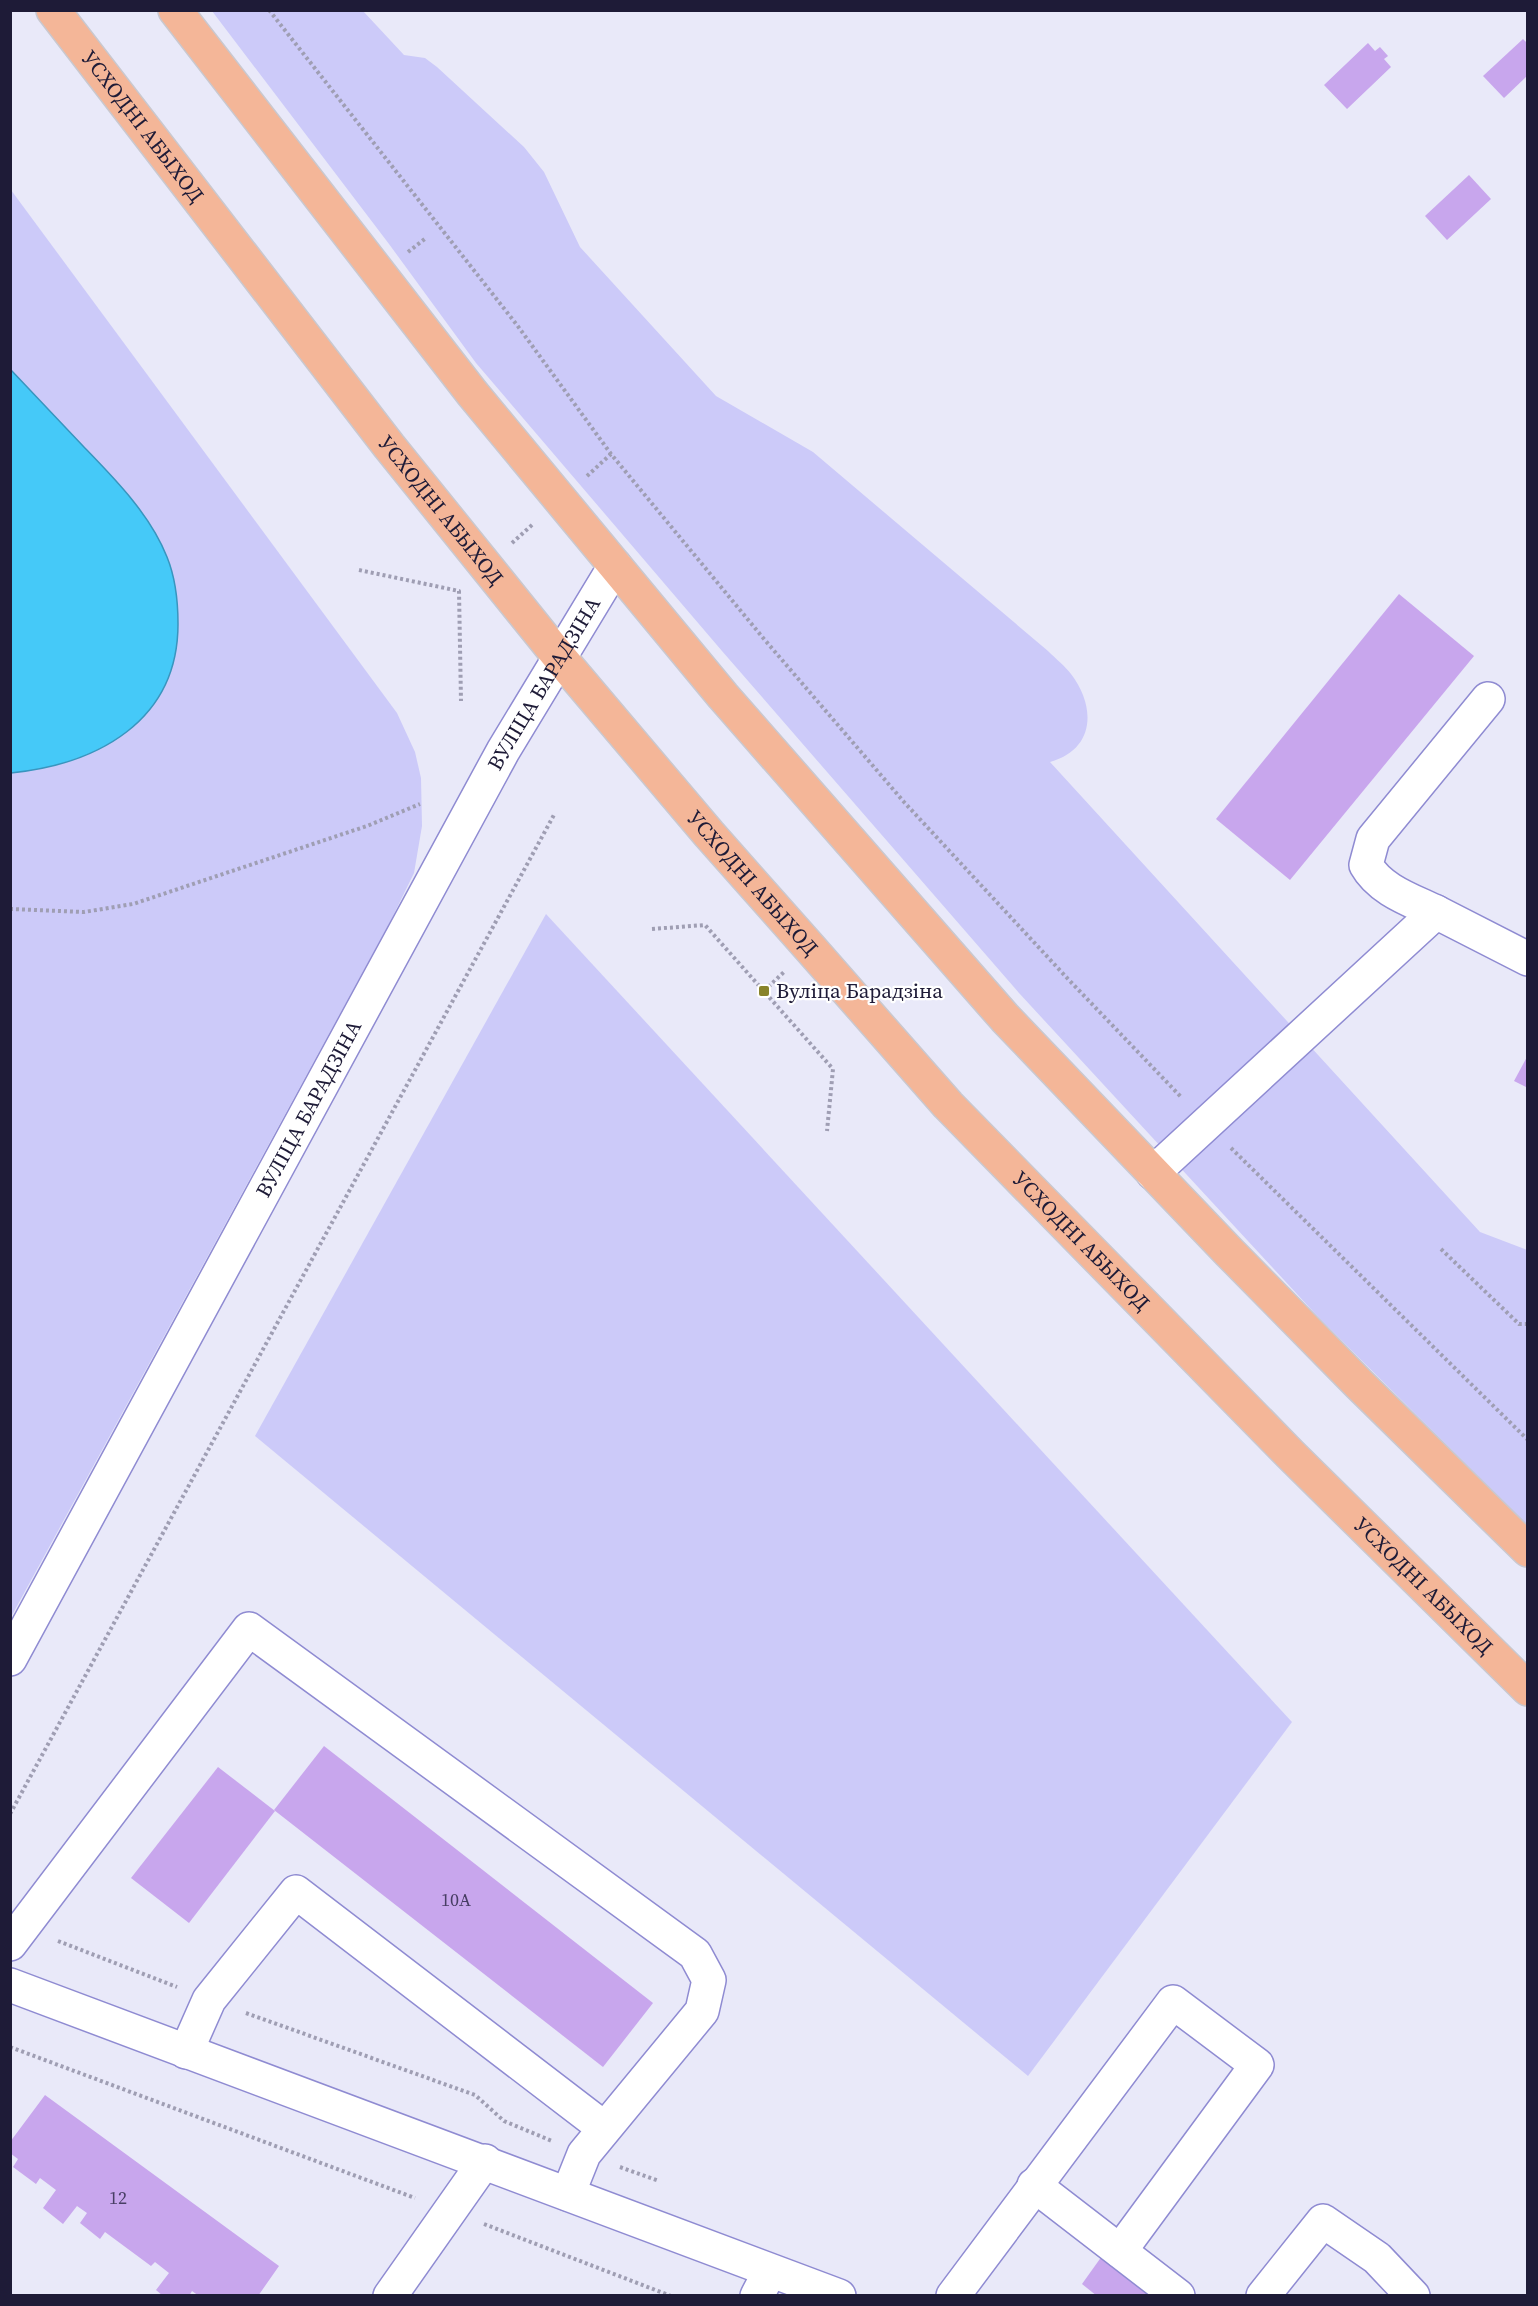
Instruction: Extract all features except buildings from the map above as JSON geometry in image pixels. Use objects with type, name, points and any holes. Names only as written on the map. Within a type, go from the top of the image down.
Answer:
[{"type":"main road","name":"УСХОДНІ АБЫХОД","points":[[53,10],[382,437],[560,658],[717,843],[948,1105],[1290,1454],[1527,1689]]},
{"type":"main road","points":[[175,10],[472,393],[723,696],[1005,1018],[1359,1384],[1527,1550]]},
{"type":"street","name":"ВУЛІЦА БАРАДЗІНА","points":[[10,1659],[503,752],[615,566]]},
{"type":"street","points":[[1488,699],[1373,839],[1366,865],[1371,874],[1383,885],[1527,959]]},
{"type":"street","points":[[1153,1173],[1436,912]]},
{"type":"street","points":[[19,1934],[249,1629],[695,1954],[709,1980],[702,2011],[584,2154],[568,2194]]},
{"type":"street","points":[[186,2052],[209,2000],[296,1892],[604,2128]]},
{"type":"street","points":[[10,1985],[485,2161],[568,2194],[764,2283],[839,2295]]},
{"type":"street","points":[[952,2295],[1173,2002],[1257,2066],[1120,2251]]},
{"type":"street","points":[[390,2295],[485,2161]]},
{"type":"street","points":[[1034,2185],[1178,2295]]},
{"type":"street","points":[[1263,2295],[1323,2221],[1377,2258],[1413,2295]]},
{"type":"path","points":[[269,10],[517,325],[611,454],[764,639],[904,802],[1068,979],[1268,1186],[1527,1440]]},
{"type":"path","points":[[585,478],[611,454]]},
{"type":"path","points":[[512,544],[535,522]]},
{"type":"path","points":[[359,570],[459,591],[461,701]]},
{"type":"path","points":[[10,909],[84,912],[133,904],[367,826],[420,804]]},
{"type":"path","points":[[10,1814],[555,813]]},
{"type":"path","points":[[652,929],[705,925],[833,1069],[827,1131]]},
{"type":"path","points":[[1441,1249],[1519,1324],[1527,1324]]},
{"type":"path","points":[[19,1934],[59,1942],[209,2000],[475,2094],[504,2121],[584,2154],[659,2181]]},
{"type":"path","points":[[10,2047],[449,2210],[670,2295]]},
{"type":"shaded area","points":[[212,11],[363,11],[404,55],[425,58],[437,67],[524,147],[544,172],[580,247],[716,396],[813,452],[1069,671],[1085,700],[1087,726],[1076,748],[1065,756],[1050,762],[1480,1232],[1527,1250],[1527,1525],[1321,1320],[1019,993],[476,363],[389,244]]},
{"type":"shaded area","points":[[11,190],[397,713],[415,752],[421,778],[422,826],[414,873],[391,920],[11,1617]]},
{"type":"shaded area","points":[[11,370],[119,484],[151,526],[160,541],[173,574],[178,624],[174,658],[164,687],[148,711],[127,732],[74,760],[11,773]]},
{"type":"shaded area","points":[[546,914],[1292,1722],[1028,2076],[255,1436]]},
{"type":"place","name":"Вуліца Барадзіна","points":[[764,991]]}]
